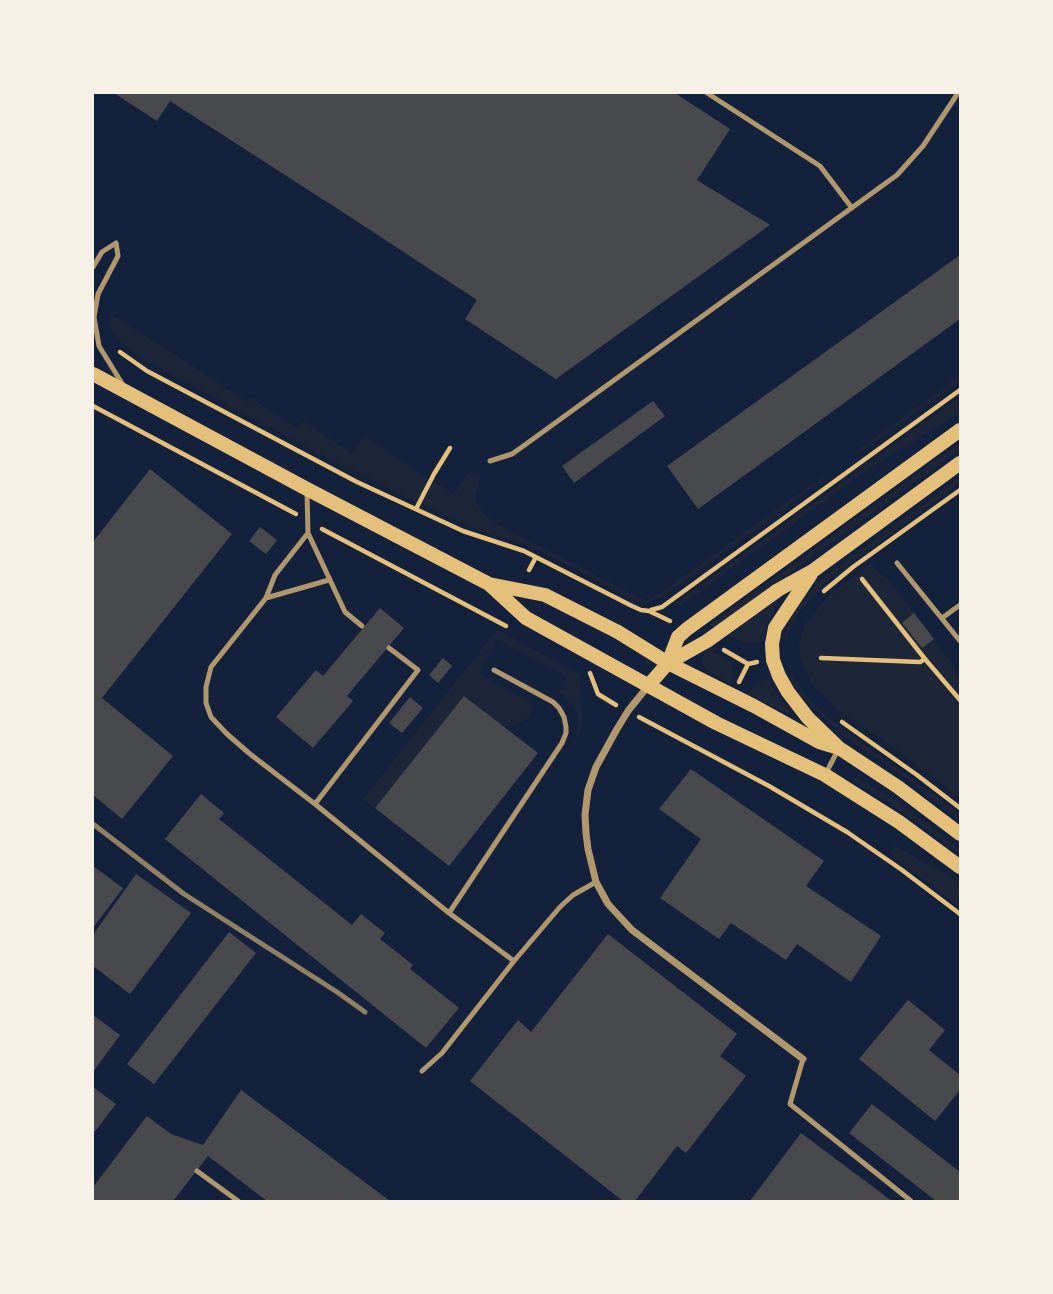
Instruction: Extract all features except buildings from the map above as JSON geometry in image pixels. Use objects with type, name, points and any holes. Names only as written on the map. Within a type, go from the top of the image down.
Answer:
[{"type":"main road","points":[[93,374],[488,584],[526,618],[648,686],[716,723],[825,775],[899,822],[960,867]]},
{"type":"main road","points":[[668,663],[678,637],[687,629],[960,430]]},
{"type":"main road","points":[[648,686],[668,663],[707,641],[778,590],[814,570],[960,463]]},
{"type":"main road","points":[[814,570],[775,628],[773,660],[779,677],[808,718],[839,748],[898,787],[960,834]]},
{"type":"main road","points":[[488,584],[545,595],[819,742],[839,748]]},
{"type":"street","points":[[648,686],[617,729],[596,767],[588,790],[586,833],[596,881],[608,904],[632,930],[803,1059]]},
{"type":"lane","points":[[707,93],[820,166],[852,208]]},
{"type":"lane","points":[[490,461],[512,454],[522,447],[905,167],[932,133],[958,93]]},
{"type":"lane","points":[[93,267],[102,252],[116,243],[118,256],[98,293],[94,317],[99,345],[128,393]]},
{"type":"lane","points":[[307,489],[308,533],[345,612],[362,626]]},
{"type":"lane","points":[[308,533],[275,575],[266,598],[211,667],[206,687],[206,703],[211,716],[250,754],[449,913],[514,961]]},
{"type":"lane","points":[[897,562],[960,641]]},
{"type":"lane","points":[[266,598],[329,580]]},
{"type":"lane","points":[[942,618],[960,605]]},
{"type":"lane","points":[[315,804],[418,670],[389,648]]},
{"type":"lane","points":[[449,913],[566,733],[564,717],[553,702],[494,670]]},
{"type":"lane","points":[[825,775],[839,748]]},
{"type":"lane","points":[[422,1072],[442,1053],[514,961],[566,901],[596,881]]},
{"type":"lane","points":[[803,1059],[790,1104],[911,1201]]},
{"type":"lane","points":[[197,1171],[238,1201]]},
{"type":"path","points":[[115,345],[123,355],[146,371],[357,482],[463,531],[536,557],[632,606],[664,618]]},
{"type":"path","points":[[649,611],[662,607],[960,390]]},
{"type":"path","points":[[93,406],[288,510]]},
{"type":"path","points":[[416,509],[450,448]]},
{"type":"path","points":[[820,595],[845,573],[960,490]]},
{"type":"path","points":[[324,530],[510,628]]},
{"type":"path","points":[[529,570],[536,557]]},
{"type":"path","points":[[862,579],[960,700]]},
{"type":"path","points":[[629,612],[632,606]]},
{"type":"path","points":[[715,645],[748,664],[736,688]]},
{"type":"path","points":[[821,658],[920,662],[925,659]]},
{"type":"path","points":[[586,670],[598,694],[605,699]]},
{"type":"path","points":[[837,718],[960,808]]},
{"type":"path","points":[[648,722],[778,791],[847,832],[960,914]]},
{"type":"path","points":[[702,750],[706,743]]},
{"type":"shaded area","points":[[110,313],[248,402],[251,398],[297,428],[303,421],[352,453],[364,436],[429,479],[416,502],[325,457],[137,356],[112,331]]},
{"type":"shaded area","points":[[960,376],[960,381],[861,452],[859,449]]},
{"type":"shaded area","points":[[960,397],[960,413],[873,466],[677,608],[677,603]]},
{"type":"shaded area","points":[[960,443],[960,449],[715,628],[709,625]]},
{"type":"shaded area","points":[[468,473],[481,476],[475,498],[486,516],[506,529],[647,600],[823,476],[825,479],[678,586],[648,603],[637,601],[536,549],[485,533],[422,504],[433,482],[454,494]]},
{"type":"shaded area","points":[[960,477],[960,483],[825,582],[799,613],[788,639],[783,639],[795,611],[828,574]]},
{"type":"shaded area","points":[[870,564],[890,581],[951,662],[960,679],[960,798],[880,738],[838,711],[814,686],[801,662],[799,644],[805,625],[822,603]]},
{"type":"shaded area","points":[[773,603],[775,606],[766,626],[763,642],[746,643],[728,636]]},
{"type":"shaded area","points":[[497,630],[579,674],[583,724],[575,745],[579,720],[574,707],[560,692],[566,676],[497,639],[479,674],[529,702],[532,709],[530,716],[521,723],[504,727],[464,696],[375,808],[363,799]]},
{"type":"shaded area","points":[[709,649],[729,661],[734,675],[730,684],[704,668],[702,659]]},
{"type":"shaded area","points":[[793,676],[810,700],[837,725],[941,800],[960,815],[960,820],[833,727],[796,689],[789,677]]},
{"type":"shaded area","points":[[769,679],[788,710],[788,715],[748,694],[756,683]]},
{"type":"shaded area","points":[[853,776],[891,797],[924,821],[960,850],[960,854],[852,779]]},
{"type":"shaded area","points":[[895,846],[960,882],[960,907],[890,854]]},
{"type":"railway","points":[[93,824],[184,894],[365,1012]]}]
